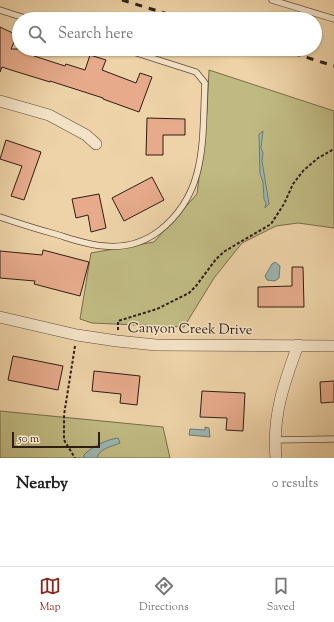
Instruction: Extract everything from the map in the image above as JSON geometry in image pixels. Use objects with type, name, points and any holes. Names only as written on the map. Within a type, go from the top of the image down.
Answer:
[{"type":"street","points":[[0,100],[49,115],[86,135],[96,144]]},
{"type":"street","name":"Canyon Creek Drive","points":[[0,316],[77,335],[156,345],[334,346]]},
{"type":"street","points":[[276,458],[274,440],[283,387],[298,345]]},
{"type":"lane","points":[[272,0],[312,12]]},
{"type":"lane","points":[[296,7],[297,0]]},
{"type":"lane","points":[[0,10],[12,14]]},
{"type":"lane","points":[[322,15],[334,19]]},
{"type":"lane","points":[[0,217],[85,244],[121,246],[134,244],[153,235],[169,222],[183,207],[197,178],[200,161],[205,83],[196,72],[146,56]]},
{"type":"lane","points":[[274,440],[334,439]]},
{"type":"path","points":[[117,341],[118,321],[157,309],[189,293],[216,259],[225,251],[271,224],[284,204],[293,184],[303,171],[318,158],[334,149]]},
{"type":"path","points":[[75,458],[64,440],[64,421],[68,383],[77,335]]},
{"type":"shaded area","points":[[209,70],[334,111],[334,228],[298,223],[276,226],[242,243],[214,278],[184,327],[92,323],[80,319],[91,253],[154,242],[197,194],[207,112]]},
{"type":"shaded area","points":[[0,411],[163,427],[170,458],[0,458]]},
{"type":"water","points":[[263,131],[261,148],[263,153],[262,161],[269,204],[265,208],[266,203],[264,199],[263,182],[260,174],[259,134]]},
{"type":"water","points":[[275,262],[280,266],[279,278],[275,281],[267,280],[265,276],[272,264]]},
{"type":"water","points":[[205,427],[209,428],[210,437],[189,435],[190,429],[205,430]]},
{"type":"water","points":[[118,438],[120,443],[103,450],[97,458],[84,458],[84,455],[95,446]]},
{"type":"building","points":[[0,27],[12,33],[12,56],[34,56],[65,66],[66,64],[85,70],[90,56],[93,56],[106,60],[102,70],[136,83],[140,73],[152,77],[139,112],[103,98],[2,67],[0,72]]},
{"type":"building","points":[[147,118],[185,119],[185,135],[163,135],[163,155],[146,155]]},
{"type":"building","points":[[6,140],[41,152],[24,200],[11,196],[22,166],[0,159]]},
{"type":"building","points":[[152,177],[164,200],[124,221],[112,198]]},
{"type":"building","points":[[99,194],[106,228],[91,232],[88,215],[76,218],[72,199]]},
{"type":"building","points":[[43,250],[89,262],[80,296],[34,284],[35,281],[0,278],[0,251],[42,255]]},
{"type":"building","points":[[292,267],[303,267],[304,307],[258,307],[258,287],[292,286]]},
{"type":"building","points":[[13,356],[63,366],[58,390],[8,380]]},
{"type":"building","points":[[94,371],[140,376],[137,405],[120,403],[121,394],[92,391]]},
{"type":"building","points":[[334,381],[334,402],[321,403],[320,382]]},
{"type":"building","points":[[202,391],[245,393],[243,431],[226,430],[227,418],[200,417]]},
{"type":"railway","points":[[122,0],[161,12]]},
{"type":"railway","points":[[302,56],[334,66]]}]
